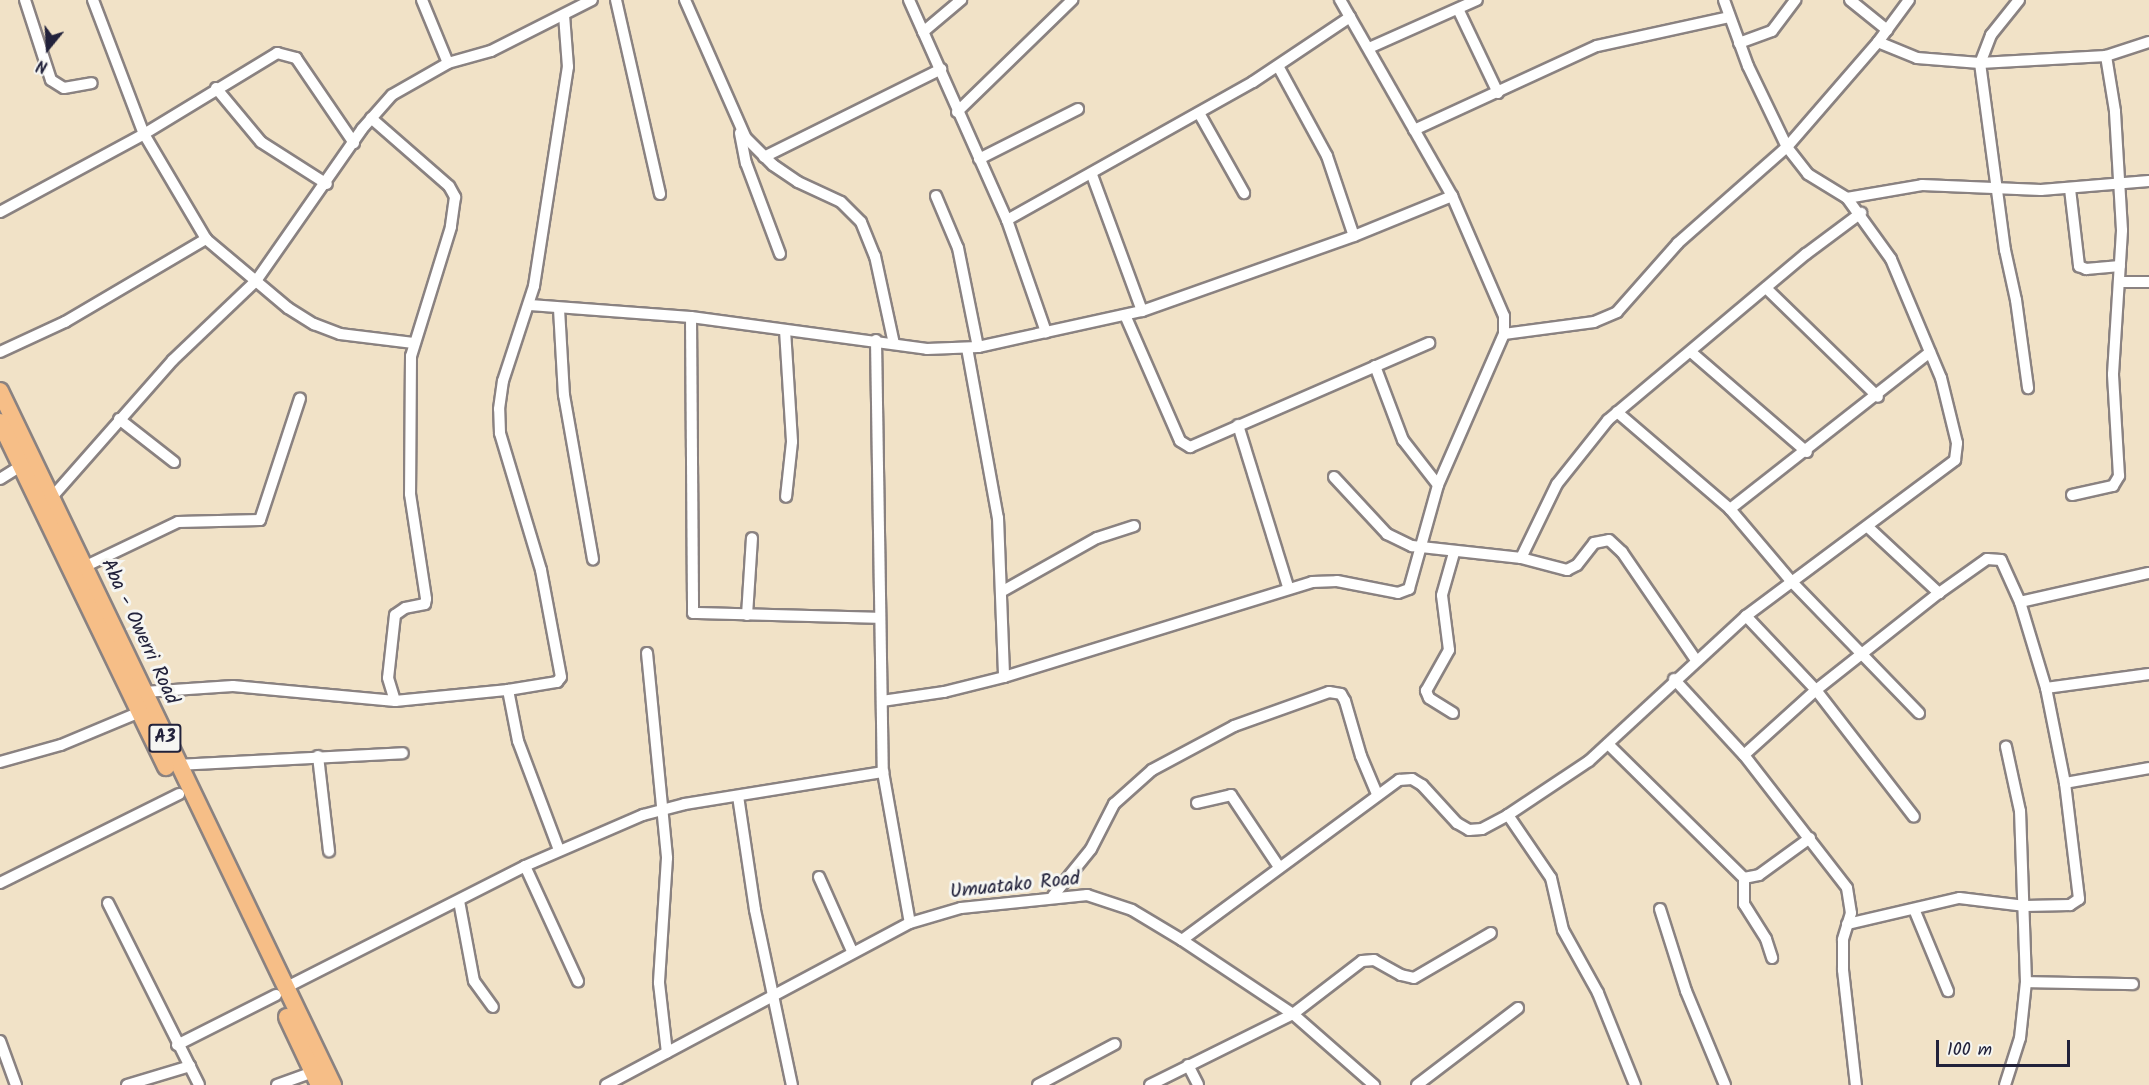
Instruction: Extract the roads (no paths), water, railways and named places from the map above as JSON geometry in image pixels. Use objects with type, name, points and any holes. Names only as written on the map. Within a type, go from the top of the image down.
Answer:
[{"type":"main road","name":"Aba - Owerri Road","points":[[0,391],[86,566],[98,608],[140,712],[280,992]]},
{"type":"main road","name":"Aba - Owerri Road","points":[[0,422],[21,466],[144,692],[319,1075],[333,1085]]},
{"type":"street","points":[[25,0],[51,80],[64,88],[92,83]]},
{"type":"street","points":[[93,0],[144,134],[206,239],[256,281],[314,324],[357,337],[413,343]]},
{"type":"street","points":[[422,0],[448,63]]},
{"type":"street","points":[[53,496],[173,360],[256,281],[327,184],[371,118],[392,95],[448,63],[476,57],[592,0]]},
{"type":"street","points":[[616,0],[660,194]]},
{"type":"street","points":[[685,0],[738,123],[747,164],[780,254]]},
{"type":"street","points":[[909,0],[1007,220],[1046,332]]},
{"type":"street","points":[[923,32],[961,0]]},
{"type":"street","points":[[957,112],[1071,0]]},
{"type":"street","points":[[882,701],[944,692],[1004,677],[1288,587],[1325,579],[1406,592],[1411,585],[1438,485],[1504,334],[1504,316],[1452,196],[1340,0]]},
{"type":"street","points":[[1369,48],[1477,0]]},
{"type":"street","points":[[1182,940],[1399,780],[1412,780],[1422,785],[1457,823],[1469,830],[1482,829],[1508,815],[1569,776],[1608,744],[1674,680],[1746,616],[1791,581],[1869,528],[1951,465],[1957,455],[1941,378],[1891,259],[1861,213],[1847,198],[1808,174],[1787,147],[1739,43],[1724,0]]},
{"type":"street","points":[[1739,43],[1772,31],[1795,0]]},
{"type":"street","points":[[1850,0],[1887,30]]},
{"type":"street","points":[[1504,334],[1594,322],[1617,312],[1678,243],[1787,147],[1878,42],[1909,0]]},
{"type":"street","points":[[2019,0],[1991,35],[1980,63],[2028,388]]},
{"type":"street","points":[[1458,9],[1498,93]]},
{"type":"street","points":[[144,692],[233,686],[395,701],[508,690],[557,682],[562,672],[536,552],[500,434],[503,381],[530,304],[568,67],[564,15]]},
{"type":"street","points":[[1007,220],[1199,114],[1278,66],[1350,17]]},
{"type":"street","points":[[1414,130],[1596,46],[1729,17]]},
{"type":"street","points":[[1878,42],[1917,58],[1980,63],[2106,56],[2149,42]]},
{"type":"street","points":[[0,212],[144,134],[216,88],[277,53],[287,52],[296,57],[354,143]]},
{"type":"street","points":[[2072,495],[2113,486],[2118,481],[2112,392],[2120,266],[2120,185],[2115,111],[2106,56]]},
{"type":"street","points":[[1278,66],[1327,156],[1354,236]]},
{"type":"street","points":[[764,157],[941,69]]},
{"type":"street","points":[[216,88],[261,142],[327,184]]},
{"type":"street","points":[[979,159],[1078,110]]},
{"type":"street","points":[[1199,114],[1244,193]]},
{"type":"street","points":[[371,118],[449,186],[455,197],[451,227],[413,343],[410,494],[426,599],[421,606],[405,608],[395,615],[388,678],[395,701]]},
{"type":"street","points":[[738,123],[764,157],[798,182],[841,202],[861,222],[875,256],[894,344]]},
{"type":"street","points":[[1092,175],[1142,311]]},
{"type":"street","points":[[1847,198],[1922,185],[2070,189],[2149,181]]},
{"type":"street","points":[[2070,189],[2079,266],[2086,269],[2120,266]]},
{"type":"street","points":[[936,196],[958,248],[998,518],[1004,677]]},
{"type":"street","points":[[530,304],[559,309],[691,317],[876,340],[927,350],[973,347],[1142,311],[1354,236],[1452,196]]},
{"type":"street","points":[[1521,558],[1557,484],[1617,412],[1766,288],[1861,213]]},
{"type":"street","points":[[0,352],[65,322],[206,239]]},
{"type":"street","points":[[2119,282],[2149,282]]},
{"type":"street","points":[[1766,288],[1878,397]]},
{"type":"street","points":[[559,309],[564,395],[593,559]]},
{"type":"street","points":[[1125,315],[1179,441],[1195,447],[1238,425],[1429,344]]},
{"type":"street","points":[[691,317],[691,608],[699,615],[880,618]]},
{"type":"street","points":[[785,330],[792,442],[786,497]]},
{"type":"street","points":[[876,340],[883,772],[910,923]]},
{"type":"street","points":[[1691,352],[1807,452]]},
{"type":"street","points":[[1730,509],[1878,397],[1930,352]]},
{"type":"street","points":[[1375,366],[1403,440],[1438,485]]},
{"type":"street","points":[[86,566],[178,522],[260,520],[300,398]]},
{"type":"street","points":[[1617,412],[1730,509],[1791,581],[1919,713]]},
{"type":"street","points":[[119,419],[174,462]]},
{"type":"street","points":[[1238,425],[1288,587]]},
{"type":"street","points":[[0,479],[21,466]]},
{"type":"street","points":[[1334,477],[1387,534],[1412,546],[1421,544],[1454,553],[1521,558],[1568,570],[1601,539],[1617,544],[1696,660]]},
{"type":"street","points":[[1001,592],[1097,538],[1134,526]]},
{"type":"street","points":[[1869,528],[1939,593]]},
{"type":"street","points":[[747,615],[752,538]]},
{"type":"street","points":[[1453,713],[1429,698],[1426,691],[1449,650],[1443,595],[1454,553]]},
{"type":"street","points":[[1743,755],[1861,652],[1939,593],[1996,556],[2004,565],[2019,602],[2046,688],[2066,783],[2079,899],[2070,905],[2025,906],[1973,897],[1847,924]]},
{"type":"street","points":[[2019,602],[2149,573]]},
{"type":"street","points":[[1746,616],[1816,690],[1914,817]]},
{"type":"street","points":[[647,653],[667,858],[659,983],[667,1053]]},
{"type":"street","points":[[2046,688],[2149,674]]},
{"type":"street","points":[[1674,680],[1743,755],[1847,888],[1851,913],[1847,924],[1843,969],[1856,1085]]},
{"type":"street","points":[[508,690],[518,741],[559,850]]},
{"type":"street","points":[[1053,896],[1091,849],[1114,804],[1152,770],[1234,726],[1329,692],[1341,694],[1345,701],[1360,756],[1377,794]]},
{"type":"street","points":[[0,762],[61,745],[140,712]]},
{"type":"street","points":[[1608,744],[1744,878],[1744,904],[1766,939],[1772,958]]},
{"type":"street","points":[[2006,747],[2020,812],[2026,982],[2020,1038],[2006,1085]]},
{"type":"street","points":[[177,765],[403,753]]},
{"type":"street","points":[[318,756],[329,851]]},
{"type":"street","points":[[2066,783],[2149,768]]},
{"type":"street","points":[[177,1045],[525,866],[559,850],[663,809],[883,772]]},
{"type":"street","points":[[0,883],[179,794]]},
{"type":"street","points":[[1197,803],[1231,795],[1279,867]]},
{"type":"street","points":[[738,796],[758,929],[792,1085]]},
{"type":"street","points":[[1508,815],[1551,878],[1563,930],[1598,993],[1635,1085]]},
{"type":"street","points":[[1744,878],[1759,875],[1810,838]]},
{"type":"street","points":[[525,866],[578,981]]},
{"type":"street","points":[[819,877],[852,951]]},
{"type":"street","name":"Umuatako Road","points":[[606,1085],[774,996],[852,951],[910,923],[961,908],[1053,896],[1107,899],[1182,940],[1293,1014],[1374,1085]]},
{"type":"street","points":[[459,901],[474,981],[493,1007]]},
{"type":"street","points":[[108,903],[199,1085]]},
{"type":"street","points":[[1660,909],[1686,991],[1725,1085]]},
{"type":"street","points":[[1914,909],[1948,991]]},
{"type":"street","points":[[1150,1085],[1293,1014],[1362,961],[1374,960],[1401,975],[1414,978],[1491,933]]},
{"type":"street","points":[[2026,982],[2133,984]]},
{"type":"street","points":[[1417,1085],[1518,1008]]},
{"type":"street","points":[[0,1041],[16,1085]]},
{"type":"street","points":[[1038,1085],[1115,1044]]},
{"type":"street","points":[[1188,1065],[1198,1085]]},
{"type":"street","points":[[127,1085],[189,1066]]},
{"type":"street","points":[[277,1085],[319,1075]]}]
